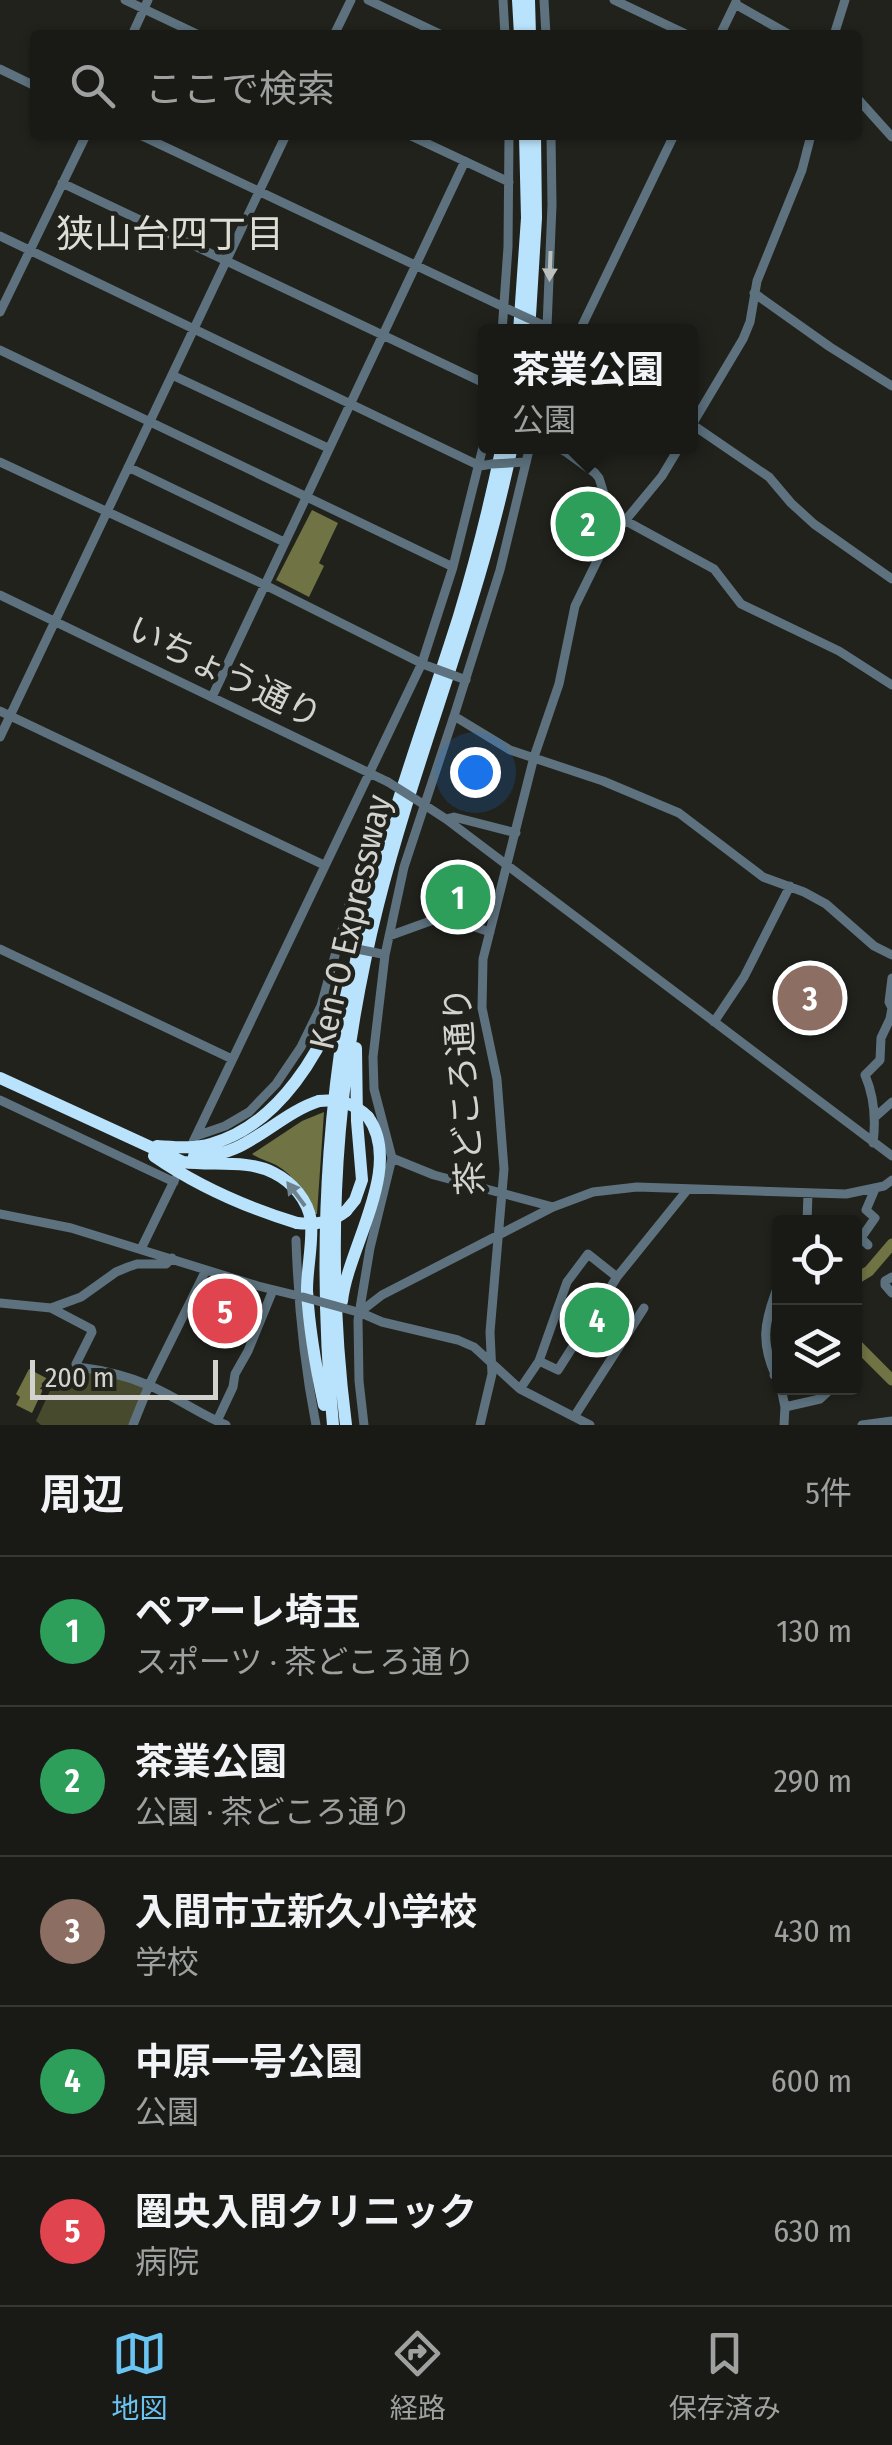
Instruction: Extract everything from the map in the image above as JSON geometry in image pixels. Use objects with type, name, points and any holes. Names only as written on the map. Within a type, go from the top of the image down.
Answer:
[{"type":"highway","points":[[518,0],[520,30]]},
{"type":"highway","points":[[529,0],[530,30]]},
{"type":"highway","points":[[520,324],[527,218],[525,140]]},
{"type":"highway","points":[[530,324],[536,218],[535,140]]},
{"type":"highway","name":"Ken-O Expressway","points":[[331,1425],[324,1286],[327,1163],[348,994],[374,882],[463,602],[500,454]]},
{"type":"highway","name":"Ken-O Expressway","points":[[346,1425],[338,1343],[335,1230],[341,1114],[358,996],[378,902],[486,559],[510,454]]},
{"type":"highway","points":[[157,1146],[197,1147],[225,1139],[261,1116],[299,1078],[317,1052],[336,1008],[374,882]]},
{"type":"highway","points":[[126,1136],[194,1179],[297,1222],[321,1223],[346,1211],[362,1180],[356,1043],[378,902]]},
{"type":"highway","points":[[0,1074],[177,1154],[224,1153],[319,1101],[355,1106],[374,1125],[380,1144],[378,1176],[343,1292],[338,1343]]},
{"type":"highway","points":[[0,1074],[183,1162],[252,1166],[289,1182],[303,1199],[311,1220],[307,1288],[310,1326],[331,1425]]},
{"type":"street","points":[[125,0],[146,4],[190,30]]},
{"type":"street","points":[[336,30],[351,0]]},
{"type":"street","points":[[368,0],[431,30]]},
{"type":"street","points":[[503,0],[505,30]]},
{"type":"street","points":[[544,0],[546,30]]},
{"type":"street","points":[[614,0],[677,30]]},
{"type":"street","points":[[836,30],[845,0]]},
{"type":"street","points":[[722,30],[736,2],[782,30]]},
{"type":"street","points":[[134,30],[146,4]]},
{"type":"street","points":[[0,69],[30,84]]},
{"type":"street","points":[[862,104],[892,137]]},
{"type":"street","points":[[0,312],[84,140]]},
{"type":"street","points":[[150,140],[541,324]]},
{"type":"street","points":[[0,737],[5,713],[55,622],[284,140]]},
{"type":"street","points":[[421,140],[509,182]]},
{"type":"street","points":[[504,324],[509,140]]},
{"type":"street","points":[[550,324],[551,140]]},
{"type":"street","points":[[583,324],[672,140]]},
{"type":"street","points":[[698,413],[750,322],[754,293],[802,170],[810,140]]},
{"type":"street","points":[[212,697],[465,161]]},
{"type":"street","points":[[62,183],[478,380]]},
{"type":"street","points":[[0,236],[480,466],[526,462]]},
{"type":"street","points":[[754,293],[892,386]]},
{"type":"street","points":[[0,350],[454,567]]},
{"type":"street","points":[[172,375],[328,448]]},
{"type":"street","points":[[698,430],[769,477],[814,524],[892,579]]},
{"type":"street","points":[[363,854],[322,1006],[302,1047],[276,1084],[249,1112],[195,1139],[324,865],[425,664],[482,454]]},
{"type":"street","points":[[364,1425],[357,1312],[392,1158],[374,1089],[373,1056],[384,954],[423,804],[500,570],[528,454]]},
{"type":"street","points":[[569,454],[595,473],[606,500],[626,520],[714,569],[740,604],[839,651],[892,685]]},
{"type":"street","name":"茶どころ通り","points":[[490,1360],[503,1193],[499,1098],[482,1008],[482,978],[490,932],[534,757],[559,684],[575,606],[602,553],[675,454]]},
{"type":"street","points":[[0,462],[466,680]]},
{"type":"street","points":[[128,467],[284,542]]},
{"type":"street","name":"いちょう通り","points":[[0,595],[370,772],[423,804],[892,1156]]},
{"type":"street","points":[[5,713],[324,865]]},
{"type":"street","points":[[454,716],[510,750],[603,781],[678,813],[763,876],[826,904],[874,946],[892,956]]},
{"type":"street","points":[[446,819],[454,817],[516,833]]},
{"type":"street","points":[[714,1022],[744,977],[790,886]]},
{"type":"street","points":[[389,936],[436,919],[490,932]]},
{"type":"street","points":[[340,946],[384,954]]},
{"type":"street","points":[[0,950],[232,1059]]},
{"type":"street","points":[[874,1142],[870,1088],[864,1075],[880,1060],[880,1038],[892,1008],[892,978]]},
{"type":"street","points":[[0,1100],[176,1179],[141,1248]]},
{"type":"street","points":[[874,1118],[892,1102]]},
{"type":"street","points":[[392,1158],[434,1175],[552,1207]]},
{"type":"street","points":[[357,1312],[382,1295],[552,1207],[611,1188],[846,1194],[884,1186],[892,1180]]},
{"type":"street","points":[[862,1237],[875,1218],[866,1210],[875,1188]]},
{"type":"street","points":[[539,1360],[558,1370],[617,1277],[688,1189]]},
{"type":"street","points":[[807,1215],[808,1193]]},
{"type":"street","points":[[0,1214],[71,1228],[382,1322],[458,1340],[474,1346],[520,1389],[590,1425]]},
{"type":"street","points":[[296,1240],[308,1386],[316,1425]]},
{"type":"street","points":[[520,1389],[539,1360],[568,1282],[588,1254],[617,1277]]},
{"type":"street","points":[[51,1308],[81,1297],[128,1267],[166,1264],[172,1258]]},
{"type":"street","points":[[133,1425],[206,1270]]},
{"type":"street","points":[[892,1276],[885,1281],[892,1294]]},
{"type":"street","points":[[0,1304],[51,1308],[92,1332],[78,1366],[106,1370],[150,1385],[222,1423],[235,1374],[273,1290]]},
{"type":"street","points":[[772,1306],[764,1332],[772,1370]]},
{"type":"street","points":[[574,1418],[644,1308]]},
{"type":"street","points":[[480,1425],[490,1388],[490,1360]]},
{"type":"street","points":[[782,1395],[784,1425]]},
{"type":"street","points":[[785,1407],[824,1395]]},
{"type":"street","points":[[862,1425],[892,1421]]},
{"type":"shaded area","points":[[312,510],[338,523],[319,563],[324,566],[309,597],[276,580]]},
{"type":"shaded area","points":[[324,1112],[317,1214],[313,1214],[289,1174],[252,1154],[302,1121]]},
{"type":"shaded area","points":[[29,1369],[48,1379],[32,1413],[16,1405],[20,1397],[16,1394]]},
{"type":"shaded area","points":[[59,1371],[104,1372],[142,1386],[129,1425],[41,1425],[36,1421]]},
{"type":"waterway","points":[[862,1275],[892,1244]]},
{"type":"waterway","points":[[862,1350],[892,1380]]},
{"type":"place","name":"茶業公園","points":[[588,524]]},
{"type":"place","name":"ペアーレ埼玉","points":[[458,897]]},
{"type":"place","name":"入間市立新久小学校","points":[[810,998]]},
{"type":"place","name":"圏央入間クリニック","points":[[225,1311]]},
{"type":"place","name":"中原一号公園","points":[[597,1320]]},
{"type":"district","name":"狭山台四丁目","points":[[170,234]]}]
